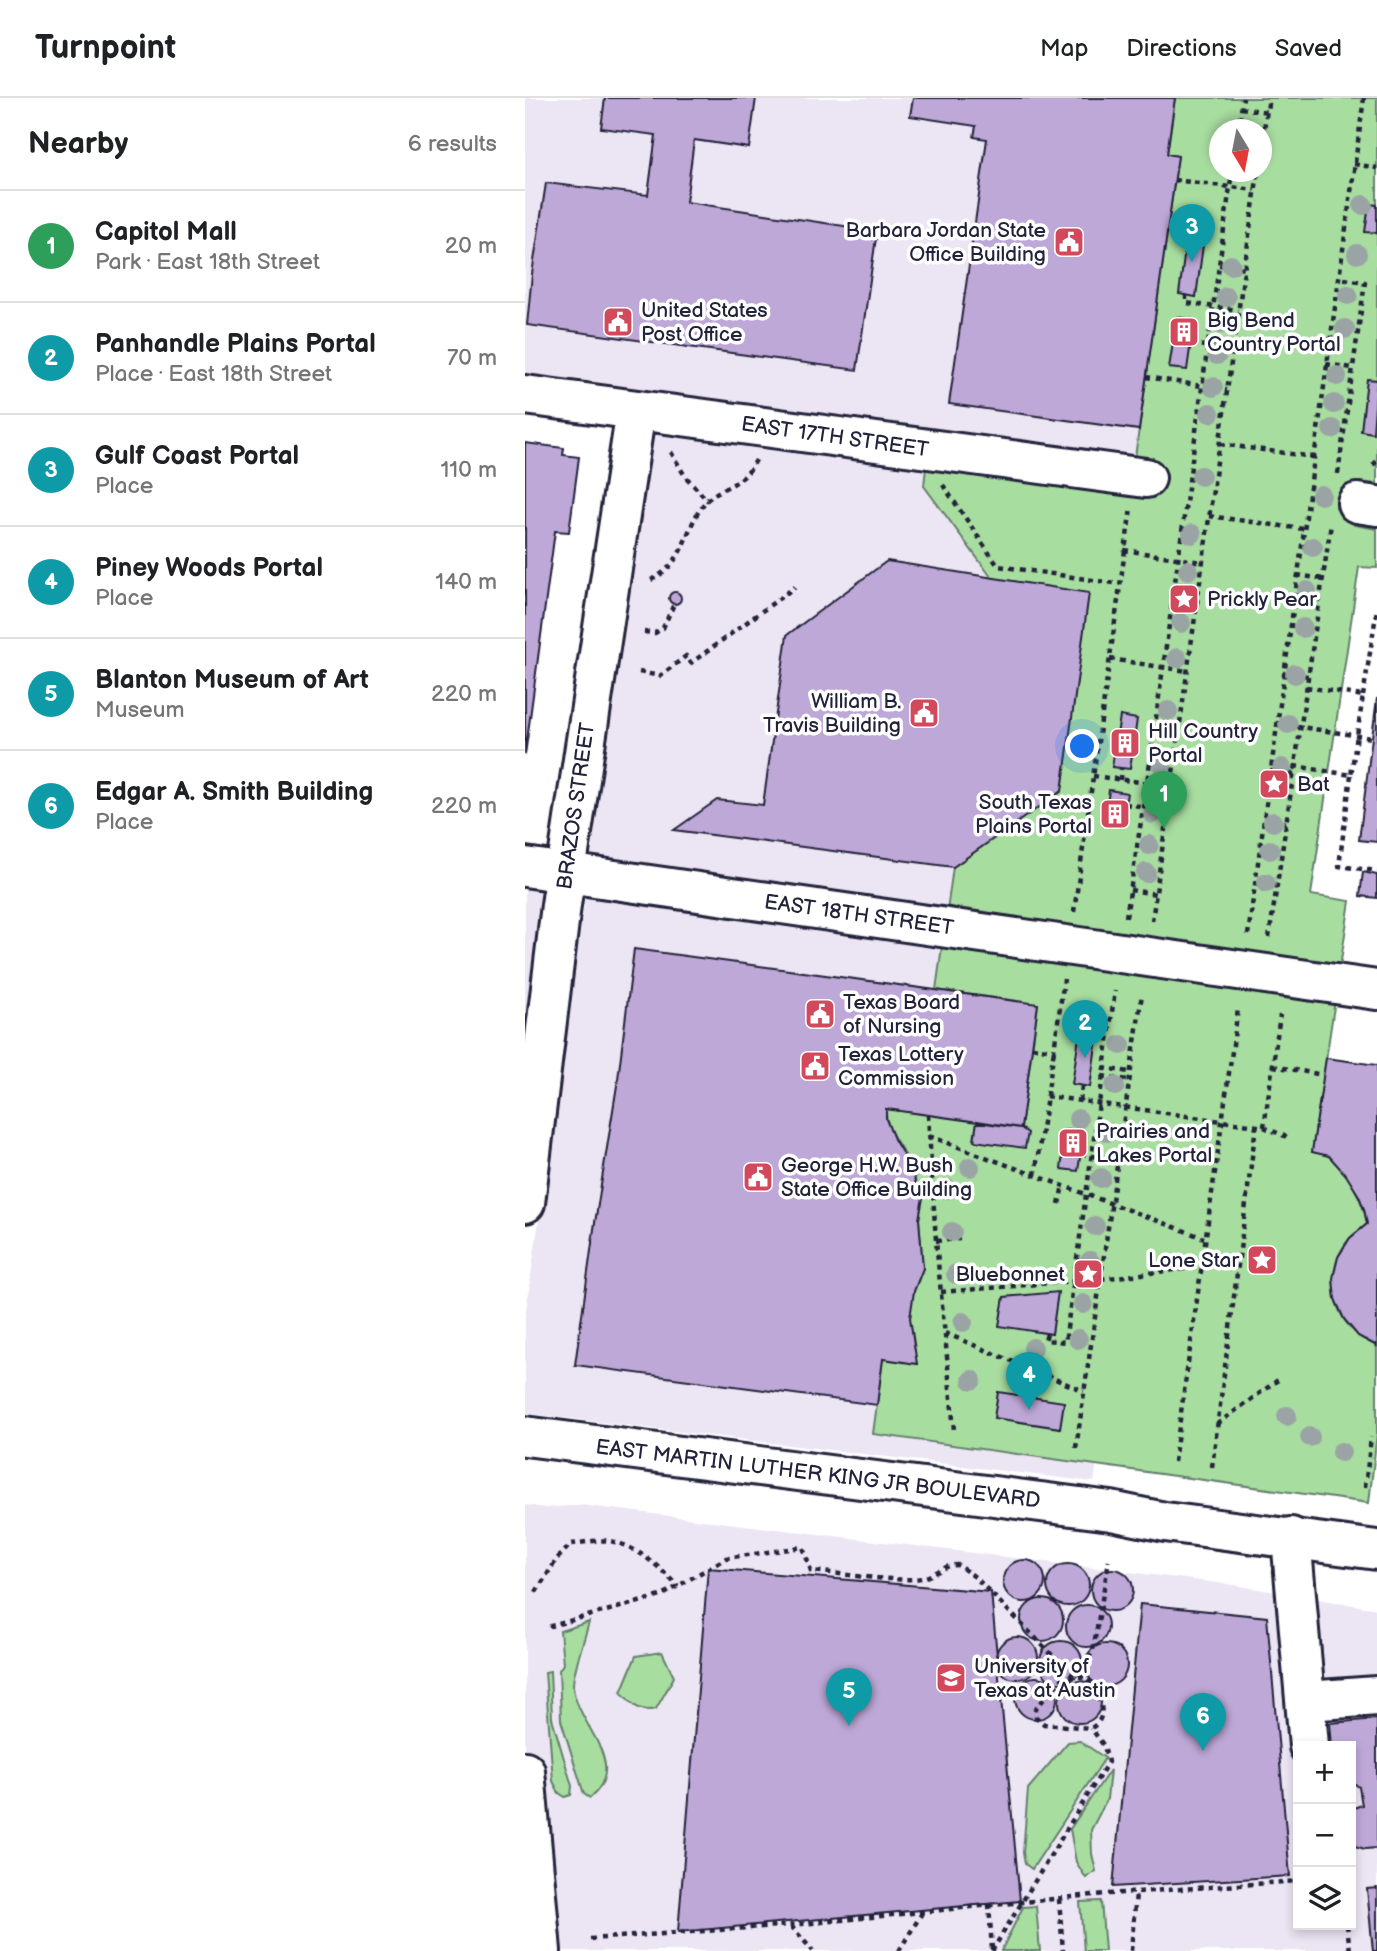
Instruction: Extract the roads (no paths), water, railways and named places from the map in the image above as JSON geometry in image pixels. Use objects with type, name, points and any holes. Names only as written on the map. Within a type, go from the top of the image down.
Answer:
[{"type":"street","name":"EAST 17TH STREET","points":[[525,395],[636,410],[1138,491]]},
{"type":"street","name":"BRAZOS STREET","points":[[525,1203],[566,872],[636,410]]},
{"type":"street","name":"EAST 18TH STREET","points":[[525,867],[1377,990]]},
{"type":"street","name":"EAST MARTIN LUTHER KING JR BOULEVARD","points":[[525,1436],[1111,1511],[1165,1522],[1377,1550]]},
{"type":"street","points":[[1291,1538],[1309,1741]]},
{"type":"street","points":[[1306,1701],[1377,1696]]},
{"type":"street","points":[[525,1771],[541,1951]]},
{"type":"place","name":"Barbara Jordan State Office Building","points":[[1069,242]]},
{"type":"place","name":"Gulf Coast Portal","points":[[1192,262]]},
{"type":"place","name":"United States Post Office","points":[[618,322]]},
{"type":"place","name":"Big Bend Country Portal","points":[[1184,332]]},
{"type":"place","name":"Prickly Pear","points":[[1184,599]]},
{"type":"place","name":"William B. Travis Building","points":[[924,713]]},
{"type":"place","name":"Hill Country Portal","points":[[1125,743]]},
{"type":"place","name":"Bat","points":[[1274,784]]},
{"type":"place","name":"South Texas Plains Portal","points":[[1115,814]]},
{"type":"place","name":"Capitol Mall","points":[[1164,829]]},
{"type":"place","name":"Texas Board of Nursing","points":[[820,1014]]},
{"type":"place","name":"Panhandle Plains Portal","points":[[1085,1058]]},
{"type":"place","name":"Texas Lottery Commission","points":[[815,1066]]},
{"type":"place","name":"Prairies and Lakes Portal","points":[[1073,1143]]},
{"type":"place","name":"George H.W. Bush State Office Building","points":[[758,1177]]},
{"type":"place","name":"Lone Star","points":[[1262,1260]]},
{"type":"place","name":"Bluebonnet","points":[[1088,1274]]},
{"type":"place","name":"Piney Woods Portal","points":[[1029,1410]]},
{"type":"place","name":"University of Texas at Austin","points":[[951,1678]]},
{"type":"place","name":"Blanton Museum of Art","points":[[849,1726]]},
{"type":"place","name":"Edgar A. Smith Building","points":[[1203,1751]]}]
